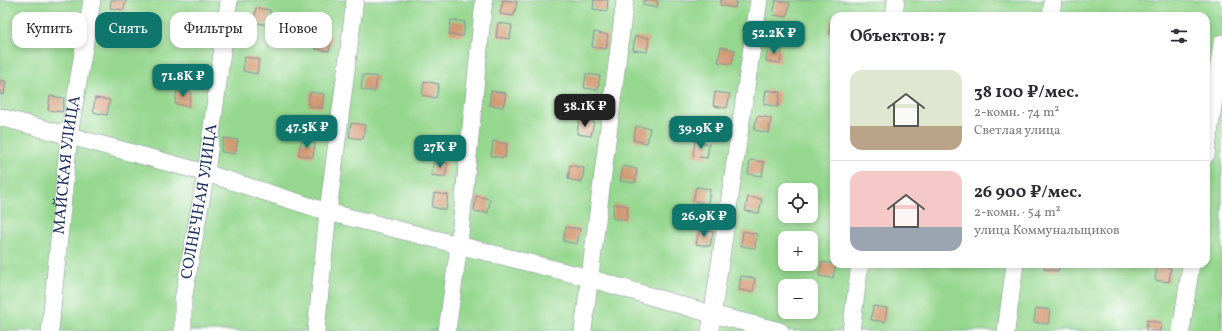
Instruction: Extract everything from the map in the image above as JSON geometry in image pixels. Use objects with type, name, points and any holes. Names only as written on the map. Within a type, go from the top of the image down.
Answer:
[{"type":"street","name":"МАЙСКАЯ УЛИЦА","points":[[50,331],[69,136],[92,0]]},
{"type":"street","name":"СОЛНЕЧНАЯ УЛИЦА","points":[[183,331],[183,300],[206,173],[229,0]]},
{"type":"street","points":[[316,331],[328,212],[355,0]]},
{"type":"street","points":[[447,331],[459,245],[484,0]]},
{"type":"street","points":[[583,331],[625,0]]},
{"type":"street","points":[[710,331],[711,314],[759,0]]},
{"type":"street","points":[[894,12],[896,0]]},
{"type":"street","points":[[1052,12],[1053,0]]},
{"type":"street","points":[[1210,127],[1222,43]]},
{"type":"street","points":[[0,117],[206,173],[328,212],[589,278],[711,314],[780,331]]},
{"type":"street","points":[[851,331],[859,268]]},
{"type":"street","points":[[1006,331],[1015,268]]},
{"type":"street","points":[[1181,331],[1189,268]]},
{"type":"green space","points":[[0,0],[1222,0],[1222,331],[0,331]]},
{"type":"building","points":[[111,0],[126,0],[124,10],[110,8]]},
{"type":"building","points":[[503,0],[517,2],[514,16],[500,14]]},
{"type":"building","points":[[594,0],[608,0],[607,11],[593,9]]},
{"type":"building","points":[[644,0],[658,0],[657,8],[643,5]]},
{"type":"building","points":[[721,0],[736,0],[735,8],[720,5]]},
{"type":"building","points":[[776,0],[790,3],[787,17],[773,15]]},
{"type":"building","points":[[256,8],[270,10],[270,12],[265,12],[265,24],[257,23],[257,12],[255,12]]},
{"type":"building","points":[[451,20],[465,22],[463,36],[449,34]]},
{"type":"building","points":[[498,23],[512,25],[510,39],[496,37]]},
{"type":"building","points":[[594,32],[608,35],[606,49],[592,47]]},
{"type":"building","points":[[635,36],[649,38],[647,52],[633,50]]},
{"type":"building","points":[[721,47],[735,50],[732,64],[718,62]]},
{"type":"building","points":[[768,47],[782,49],[780,63],[766,61]]},
{"type":"building","points":[[315,48],[330,48],[329,51]]},
{"type":"building","points":[[245,57],[259,59],[257,74],[243,71]]},
{"type":"building","points":[[191,65],[205,68],[202,82],[188,80]]},
{"type":"building","points":[[586,74],[600,76],[598,90],[584,88]]},
{"type":"building","points":[[363,75],[377,77],[375,92],[361,89]]},
{"type":"building","points":[[0,80],[6,81],[4,95],[0,94]]},
{"type":"building","points":[[424,81],[439,84],[436,98],[422,95]]},
{"type":"building","points":[[177,90],[191,92],[189,106],[175,104]]},
{"type":"building","points":[[766,90],[780,92],[778,107],[764,104]]},
{"type":"building","points":[[491,91],[506,93],[503,107],[489,105]]},
{"type":"building","points":[[310,92],[324,94],[322,108],[308,106]]},
{"type":"building","points":[[715,92],[730,94],[727,108],[713,106]]},
{"type":"building","points":[[50,96],[64,98],[62,112],[48,110]]},
{"type":"building","points":[[95,98],[110,100],[107,115],[93,112]]},
{"type":"building","points":[[757,116],[771,118],[769,133],[754,130]]},
{"type":"building","points":[[579,120],[594,122],[591,136],[577,134]]},
{"type":"building","points":[[351,123],[365,125],[363,139],[349,137]]},
{"type":"building","points":[[636,126],[650,128],[647,143],[633,140]]},
{"type":"building","points":[[224,138],[238,140],[235,154],[221,152]]},
{"type":"building","points":[[301,141],[315,143],[313,157],[299,155]]},
{"type":"building","points":[[493,141],[507,144],[505,158],[491,156]]},
{"type":"building","points":[[695,141],[709,144],[707,158],[693,156]]},
{"type":"building","points":[[750,160],[764,162],[762,176],[748,174]]},
{"type":"building","points":[[434,161],[448,163],[445,177],[431,175]]},
{"type":"building","points":[[570,165],[584,168],[582,182],[568,179]]},
{"type":"building","points":[[623,166],[637,169],[635,183],[620,181]]},
{"type":"building","points":[[696,187],[710,189],[708,204],[693,201]]},
{"type":"building","points":[[434,193],[448,195],[446,210],[432,207]]},
{"type":"building","points":[[476,196],[490,199],[488,213],[474,211]]},
{"type":"building","points":[[748,197],[762,199],[759,213],[745,211]]},
{"type":"building","points":[[614,204],[628,206],[626,220],[612,218]]},
{"type":"building","points":[[566,227],[580,229],[577,244],[563,241]]},
{"type":"building","points":[[699,229],[713,232],[710,246],[696,244]]},
{"type":"building","points":[[743,231],[757,234],[755,248],[741,246]]},
{"type":"building","points":[[822,262],[830,263],[830,268],[835,268],[833,278],[819,276]]},
{"type":"building","points":[[1044,268],[1058,268],[1058,271]]},
{"type":"building","points":[[1157,268],[1171,268],[1169,282],[1155,280]]},
{"type":"building","points":[[741,276],[755,278],[753,292],[739,290]]},
{"type":"building","points":[[873,306],[887,308],[885,322],[871,320]]},
{"type":"building","points":[[1036,308],[1050,310],[1048,324],[1034,322]]},
{"type":"building","points":[[1147,320],[1161,323],[1160,331],[1146,331]]}]
